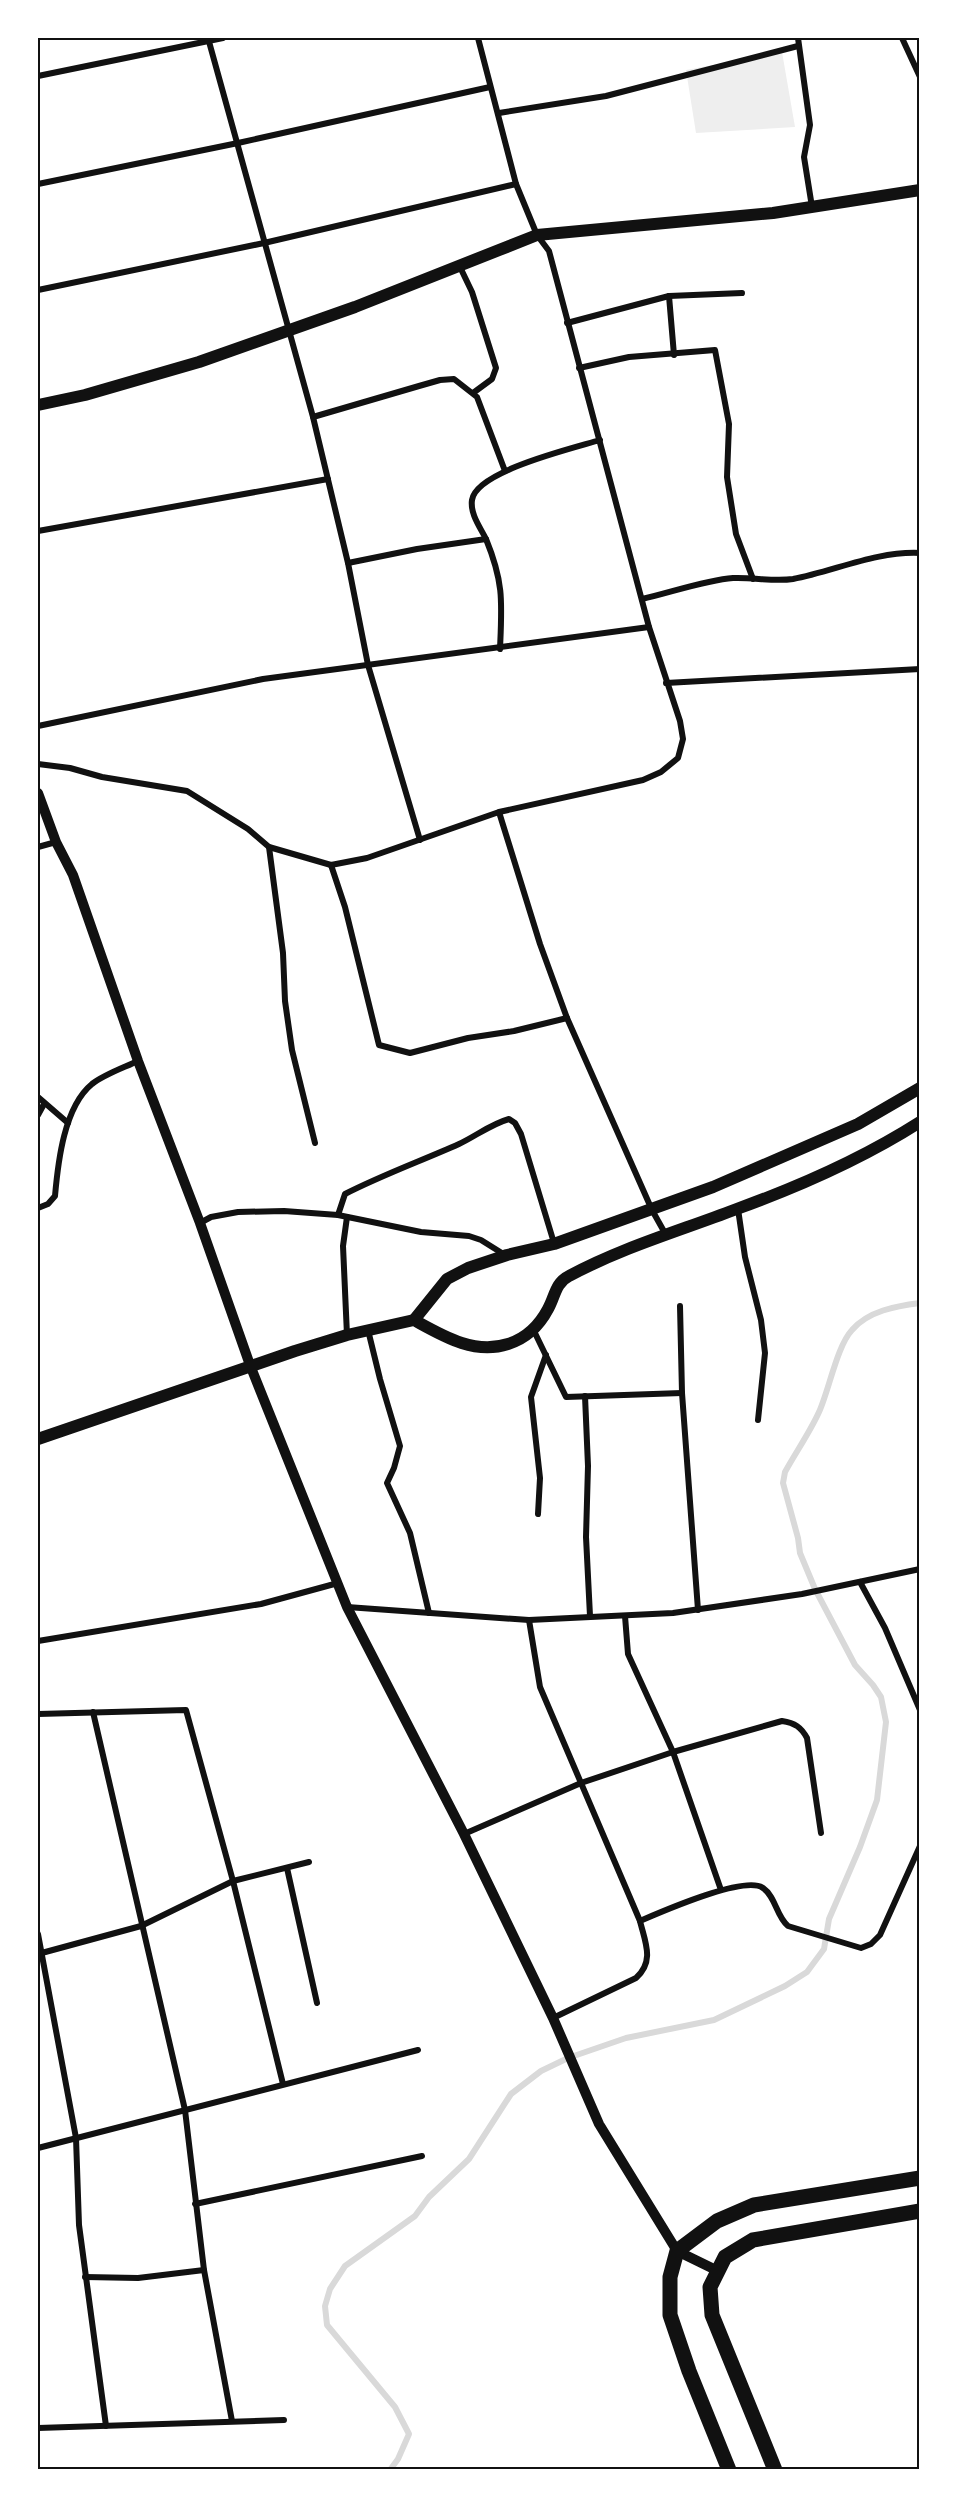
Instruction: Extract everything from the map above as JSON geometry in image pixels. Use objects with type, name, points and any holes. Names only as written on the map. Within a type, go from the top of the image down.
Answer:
[{"type":"main road","points":[[38,405],[85,395],[199,362],[460,267],[537,235],[773,213],[920,190]]},
{"type":"main road","points":[[38,1439],[250,1365],[347,1335],[414,1320],[447,1279],[468,1268],[554,1244],[652,1210],[858,1124],[920,1088]]},
{"type":"main road","points":[[414,1320],[448,1339],[487,1348],[509,1344],[534,1331],[548,1309],[560,1281],[602,1258],[738,1209],[846,1162],[920,1122]]},
{"type":"main road","points":[[729,2469],[689,2371],[670,2315],[670,2277],[677,2251],[717,2221],[754,2205],[920,2178]]},
{"type":"main road","points":[[775,2469],[712,2315],[710,2287],[725,2257],[753,2240],[920,2211]]},
{"type":"street","points":[[38,76],[209,39],[223,38]]},
{"type":"street","points":[[38,764],[187,791],[248,828],[269,847],[331,865],[367,858],[499,812],[643,780],[661,772],[678,758],[683,739],[680,721],[649,627],[549,251],[537,235],[516,184],[478,38]]},
{"type":"street","points":[[798,38],[810,125],[804,157],[812,207]]},
{"type":"street","points":[[902,38],[920,77]]},
{"type":"street","points":[[209,39],[313,417],[348,563],[368,665],[420,840]]},
{"type":"street","points":[[499,113],[606,96],[798,46]]},
{"type":"street","points":[[912,59],[920,58]]},
{"type":"street","points":[[38,184],[238,143],[490,87]]},
{"type":"street","points":[[38,290],[264,243],[516,184]]},
{"type":"street","points":[[460,267],[472,292],[496,368],[492,379],[473,393]]},
{"type":"street","points":[[567,323],[669,296],[742,293]]},
{"type":"street","points":[[669,296],[674,355]]},
{"type":"street","points":[[579,368],[629,357],[715,350],[729,423],[728,477],[736,534],[753,579]]},
{"type":"street","points":[[313,417],[440,380],[454,379],[477,397],[505,471]]},
{"type":"street","points":[[500,649],[502,596],[500,579],[486,539],[471,510],[472,498],[476,489],[505,471],[600,440]]},
{"type":"street","points":[[38,531],[328,479]]},
{"type":"street","points":[[348,563],[417,549],[486,539]]},
{"type":"street","points":[[642,599],[731,578],[792,579],[865,560],[920,553]]},
{"type":"street","points":[[38,726],[263,679],[500,649],[649,627]]},
{"type":"street","points":[[666,682],[920,669]]},
{"type":"street","points":[[38,793],[56,842],[74,875],[138,1061],[200,1223],[250,1365],[347,1607],[464,1834],[553,2018],[599,2124],[677,2251],[718,2271]]},
{"type":"street","points":[[499,812],[540,944],[567,1018],[652,1210],[666,1235]]},
{"type":"street","points":[[38,848],[56,842]]},
{"type":"street","points":[[269,847],[283,953],[285,1001],[292,1050],[315,1143]]},
{"type":"street","points":[[331,865],[345,907],[379,1045],[410,1053],[468,1038],[514,1031],[567,1018]]},
{"type":"street","points":[[38,1208],[48,1204],[56,1196],[58,1165],[68,1123],[81,1098],[91,1085],[138,1061]]},
{"type":"street","points":[[38,1097],[68,1123]]},
{"type":"street","points":[[38,1115],[44,1104]]},
{"type":"street","points":[[338,1215],[345,1194],[390,1172],[467,1140],[498,1122],[509,1119],[515,1123],[521,1134],[554,1244]]},
{"type":"street","points":[[738,1209],[745,1257],[761,1320],[765,1353],[759,1420]]},
{"type":"street","points":[[200,1223],[211,1216],[238,1212],[284,1211],[338,1215],[421,1232],[470,1236],[507,1256]]},
{"type":"street","points":[[346,1217],[343,1246],[347,1335]]},
{"type":"street","points":[[680,1306],[682,1393],[698,1610]]},
{"type":"street","points":[[369,1330],[380,1379],[400,1446],[387,1483],[410,1533],[429,1613]]},
{"type":"street","points":[[534,1331],[566,1397],[682,1393]]},
{"type":"street","points":[[538,1514],[540,1478],[531,1397],[546,1355]]},
{"type":"street","points":[[585,1396],[588,1466],[586,1537],[590,1616]]},
{"type":"street","points":[[347,1607],[529,1620],[625,1616],[698,1610],[802,1594],[920,1569]]},
{"type":"street","points":[[860,1582],[885,1628],[920,1710]]},
{"type":"street","points":[[38,1641],[261,1604],[338,1583]]},
{"type":"street","points":[[625,1616],[628,1654],[673,1752],[721,1890]]},
{"type":"street","points":[[529,1620],[540,1688],[640,1921],[648,1951],[647,1963],[636,1978],[553,2018]]},
{"type":"street","points":[[38,1714],[186,1710],[233,1881],[283,2084]]},
{"type":"street","points":[[93,1712],[185,2110],[204,2270],[232,2421]]},
{"type":"street","points":[[464,1834],[581,1783],[673,1752],[782,1721],[793,1723],[802,1729],[807,1738],[821,1833]]},
{"type":"street","points":[[640,1921],[721,1890],[751,1885],[764,1888],[772,1899],[781,1920],[788,1926],[856,1947],[871,1944],[880,1935],[920,1846]]},
{"type":"street","points":[[40,1953],[141,1926],[233,1881],[309,1862]]},
{"type":"street","points":[[287,1868],[317,2003]]},
{"type":"street","points":[[38,1934],[76,2138],[79,2225],[84,2277],[106,2426]]},
{"type":"street","points":[[38,2148],[418,2050]]},
{"type":"street","points":[[195,2204],[422,2157]]},
{"type":"street","points":[[84,2277],[138,2278],[204,2270]]},
{"type":"street","points":[[38,2428],[284,2420]]},
{"type":"shaded area","points":[[782,52],[795,127],[696,133],[686,70]]},
{"type":"waterway","points":[[390,2470],[398,2459],[409,2434],[395,2407],[327,2325],[325,2306],[330,2289],[345,2266],[415,2216],[429,2197],[469,2159],[511,2094],[541,2071],[568,2058],[626,2038],[714,2020],[785,1986],[807,1972],[824,1949],[829,1919],[860,1847],[877,1800],[886,1722],[881,1697],[855,1665],[815,1589],[800,1553],[783,1483],[785,1472],[819,1412],[842,1346],[852,1330],[874,1314],[920,1303]]}]
